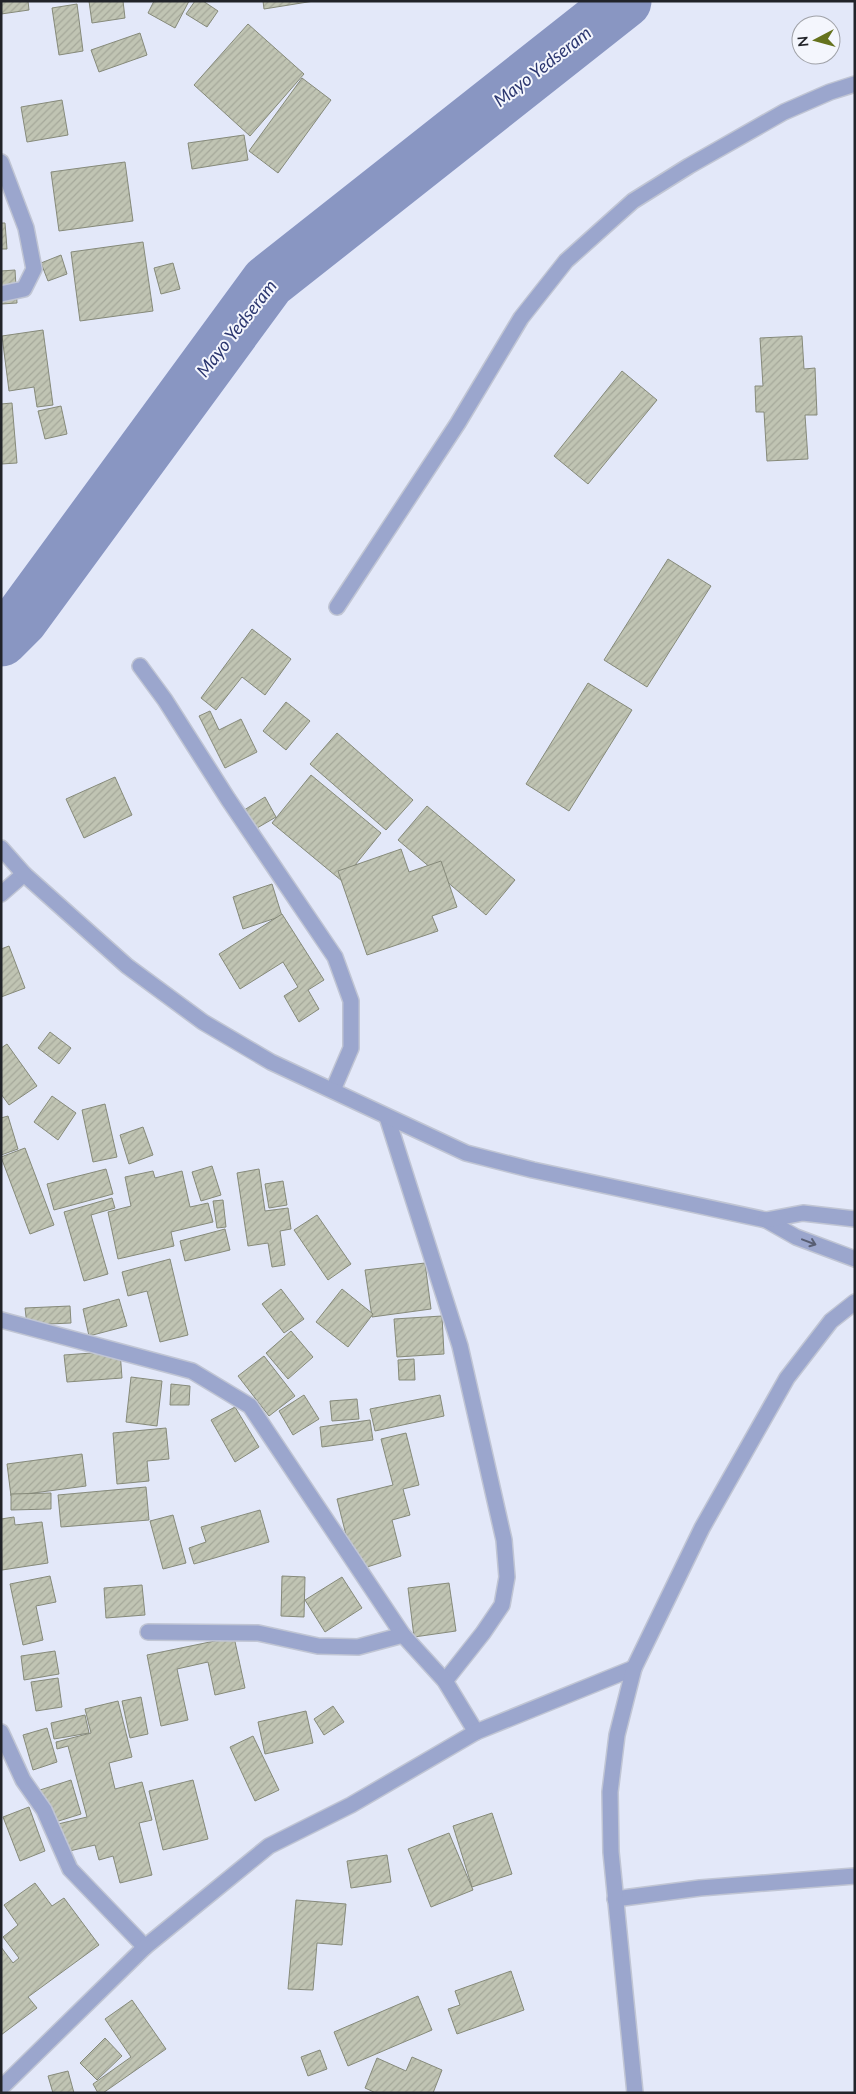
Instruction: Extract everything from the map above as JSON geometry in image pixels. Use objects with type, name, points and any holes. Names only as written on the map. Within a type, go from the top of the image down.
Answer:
[{"type":"street","points":[[337,607],[458,423],[521,318],[566,261],[633,201],[689,166],[784,112],[830,92],[855,84]]},
{"type":"street","points":[[1,294],[24,289],[34,269],[26,228],[2,168]]},
{"type":"street","points":[[140,666],[165,700],[228,799],[335,957],[350,1001],[351,1048],[333,1090]]},
{"type":"street","points":[[1,848],[24,874],[126,966],[203,1022],[271,1062],[466,1152],[533,1170],[766,1220],[796,1237],[855,1259]]},
{"type":"street","points":[[1,894],[24,874]]},
{"type":"street","points":[[387,1117],[460,1346],[504,1540],[507,1577],[502,1605],[483,1633],[444,1681]]},
{"type":"street","points":[[766,1220],[803,1213],[855,1219]]},
{"type":"street","points":[[635,2093],[611,1852],[610,1792],[617,1735],[634,1668],[702,1528],[786,1378],[831,1321],[855,1302]]},
{"type":"street","points":[[1,1320],[192,1370],[250,1406],[403,1635],[444,1681],[476,1732]]},
{"type":"street","points":[[148,1632],[258,1633],[318,1646],[358,1647],[403,1635]]},
{"type":"street","points":[[1,2088],[145,1947],[269,1846],[351,1805],[476,1732],[634,1668]]},
{"type":"street","points":[[1,1732],[23,1780],[44,1810],[70,1869],[145,1947]]},
{"type":"street","points":[[615,1899],[700,1888],[855,1876]]},
{"type":"building","points":[[1,1],[28,1],[29,10],[1,14]]},
{"type":"building","points":[[89,1],[123,1],[125,18],[92,23]]},
{"type":"building","points":[[154,1],[189,1],[175,28],[148,13]]},
{"type":"building","points":[[195,1],[203,1],[218,11],[207,27],[186,14]]},
{"type":"building","points":[[263,1],[314,1],[264,9]]},
{"type":"building","points":[[77,4],[83,51],[59,55],[52,8]]},
{"type":"building","points":[[248,24],[304,74],[250,136],[194,85]]},
{"type":"building","points":[[140,33],[147,55],[99,72],[91,50]]},
{"type":"building","points":[[302,78],[331,100],[278,173],[249,151]]},
{"type":"building","points":[[62,100],[68,135],[27,142],[21,107]]},
{"type":"building","points":[[244,135],[248,160],[192,169],[188,143]]},
{"type":"building","points":[[125,162],[133,221],[59,231],[51,172]]},
{"type":"building","points":[[1,223],[5,223],[7,249],[1,249]]},
{"type":"building","points":[[143,242],[153,311],[80,321],[71,252]]},
{"type":"building","points":[[61,255],[67,274],[48,281],[41,263]]},
{"type":"building","points":[[173,263],[180,289],[161,294],[154,268]]},
{"type":"building","points":[[15,270],[17,303],[1,304],[1,271]]},
{"type":"building","points":[[43,330],[53,405],[37,407],[34,387],[9,391],[2,336]]},
{"type":"building","points":[[802,336],[804,369],[815,368],[817,415],[805,415],[808,459],[767,461],[764,412],[756,412],[755,386],[763,386],[760,338]]},
{"type":"building","points":[[622,371],[657,400],[588,484],[554,456]]},
{"type":"building","points":[[12,403],[17,463],[1,464],[1,404]]},
{"type":"building","points":[[61,406],[67,434],[45,439],[38,411]]},
{"type":"building","points":[[668,559],[711,586],[647,687],[604,660]]},
{"type":"building","points":[[252,629],[291,659],[265,695],[242,677],[216,710],[201,698]]},
{"type":"building","points":[[588,683],[632,710],[569,811],[526,784]]},
{"type":"building","points":[[286,702],[310,721],[286,750],[263,731]]},
{"type":"building","points":[[210,711],[219,730],[241,719],[257,752],[225,768],[199,716]]},
{"type":"building","points":[[337,733],[413,800],[386,830],[310,764]]},
{"type":"building","points":[[311,775],[381,833],[342,881],[272,823]]},
{"type":"building","points":[[115,777],[132,815],[84,838],[66,799]]},
{"type":"building","points":[[265,797],[276,817],[252,831],[241,812]]},
{"type":"building","points":[[427,806],[515,880],[486,915],[398,840]]},
{"type":"building","points":[[401,849],[409,872],[441,861],[457,907],[432,916],[438,931],[367,955],[338,871]]},
{"type":"building","points":[[272,884],[282,916],[243,929],[233,897]]},
{"type":"building","points":[[282,914],[324,980],[308,990],[319,1009],[299,1022],[284,996],[298,987],[283,962],[240,989],[219,954]]},
{"type":"building","points":[[9,946],[25,988],[1,997],[1,949]]},
{"type":"building","points":[[50,1032],[71,1048],[59,1064],[38,1048]]},
{"type":"building","points":[[7,1044],[37,1086],[9,1105],[1,1094],[1,1048]]},
{"type":"building","points":[[52,1096],[76,1113],[58,1140],[34,1122]]},
{"type":"building","points":[[105,1104],[117,1157],[93,1162],[82,1110]]},
{"type":"building","points":[[8,1116],[18,1149],[1,1155],[1,1118]]},
{"type":"building","points":[[143,1127],[153,1155],[129,1164],[120,1135]]},
{"type":"building","points":[[25,1148],[54,1225],[30,1234],[1,1157]]},
{"type":"building","points":[[212,1166],[221,1195],[201,1201],[192,1172]]},
{"type":"building","points":[[106,1169],[113,1194],[54,1210],[47,1184]]},
{"type":"building","points":[[259,1169],[265,1211],[288,1208],[291,1229],[280,1231],[285,1265],[272,1267],[268,1243],[248,1246],[237,1173]]},
{"type":"building","points":[[153,1171],[155,1178],[182,1171],[190,1207],[208,1203],[213,1222],[171,1232],[174,1246],[118,1259],[108,1212],[131,1206],[125,1177]]},
{"type":"building","points":[[283,1181],[287,1205],[269,1208],[265,1184]]},
{"type":"building","points":[[112,1198],[115,1208],[91,1215],[108,1274],[84,1281],[64,1212]]},
{"type":"building","points":[[223,1200],[226,1227],[217,1228],[213,1201]]},
{"type":"building","points":[[317,1215],[351,1264],[328,1280],[294,1230]]},
{"type":"building","points":[[225,1229],[230,1250],[185,1261],[180,1241]]},
{"type":"building","points":[[170,1259],[188,1335],[160,1342],[147,1291],[128,1296],[122,1272]]},
{"type":"building","points":[[425,1263],[431,1309],[372,1317],[365,1270]]},
{"type":"building","points":[[281,1289],[304,1319],[284,1333],[262,1304]]},
{"type":"building","points":[[342,1289],[373,1314],[348,1347],[316,1322]]},
{"type":"building","points":[[119,1299],[127,1326],[89,1336],[83,1309]]},
{"type":"building","points":[[70,1306],[71,1323],[27,1325],[25,1308]]},
{"type":"building","points":[[442,1316],[444,1354],[397,1357],[394,1319]]},
{"type":"building","points":[[291,1331],[313,1357],[288,1379],[266,1353]]},
{"type":"building","points":[[120,1351],[122,1378],[67,1382],[64,1355]]},
{"type":"building","points":[[264,1356],[295,1396],[269,1416],[238,1376]]},
{"type":"building","points":[[414,1359],[415,1380],[399,1380],[398,1360]]},
{"type":"building","points":[[131,1377],[162,1381],[157,1426],[126,1422]]},
{"type":"building","points":[[171,1384],[190,1386],[189,1405],[170,1405]]},
{"type":"building","points":[[304,1395],[319,1419],[293,1435],[279,1411]]},
{"type":"building","points":[[440,1395],[444,1416],[375,1431],[370,1409]]},
{"type":"building","points":[[357,1399],[359,1419],[332,1421],[330,1401]]},
{"type":"building","points":[[235,1407],[259,1447],[235,1462],[211,1420]]},
{"type":"building","points":[[370,1420],[373,1440],[322,1447],[320,1427]]},
{"type":"building","points":[[166,1428],[169,1459],[147,1461],[149,1481],[117,1484],[113,1433]]},
{"type":"building","points":[[406,1433],[419,1485],[403,1489],[410,1515],[392,1520],[401,1556],[355,1571],[337,1499],[393,1485],[381,1439]]},
{"type":"building","points":[[82,1454],[86,1486],[11,1496],[7,1464]]},
{"type":"building","points":[[146,1487],[149,1520],[61,1527],[58,1495]]},
{"type":"building","points":[[51,1493],[51,1509],[11,1510],[11,1494]]},
{"type":"building","points":[[260,1510],[269,1542],[194,1564],[189,1548],[206,1542],[201,1527]]},
{"type":"building","points":[[173,1515],[186,1563],[163,1569],[150,1521]]},
{"type":"building","points":[[14,1517],[15,1525],[42,1522],[48,1563],[2,1570],[1,1519]]},
{"type":"building","points":[[50,1576],[56,1602],[36,1606],[43,1640],[23,1645],[10,1584]]},
{"type":"building","points":[[282,1576],[305,1577],[304,1617],[281,1616]]},
{"type":"building","points":[[342,1577],[362,1608],[325,1632],[305,1600]]},
{"type":"building","points":[[449,1583],[456,1631],[414,1637],[408,1588]]},
{"type":"building","points":[[142,1585],[145,1615],[106,1618],[104,1588]]},
{"type":"building","points":[[234,1637],[245,1688],[215,1695],[208,1662],[177,1669],[188,1720],[161,1726],[147,1655]]},
{"type":"building","points":[[55,1651],[59,1674],[24,1680],[21,1656]]},
{"type":"building","points":[[58,1678],[62,1707],[36,1711],[31,1682]]},
{"type":"building","points":[[141,1697],[148,1734],[130,1738],[122,1701]]},
{"type":"building","points":[[118,1701],[132,1757],[109,1763],[115,1789],[142,1782],[152,1820],[139,1823],[152,1875],[120,1883],[113,1856],[99,1860],[95,1845],[61,1853],[54,1825],[87,1817],[68,1746],[57,1749],[56,1742],[91,1733],[85,1709]]},
{"type":"building","points":[[333,1706],[344,1722],[324,1735],[314,1719]]},
{"type":"building","points":[[306,1711],[313,1743],[265,1754],[258,1722]]},
{"type":"building","points":[[85,1715],[89,1733],[54,1739],[51,1723]]},
{"type":"building","points":[[47,1728],[57,1762],[33,1770],[23,1735]]},
{"type":"building","points":[[253,1736],[279,1790],[255,1801],[230,1747]]},
{"type":"building","points":[[71,1780],[81,1814],[49,1824],[40,1790]]},
{"type":"building","points":[[193,1780],[208,1839],[163,1850],[149,1791]]},
{"type":"building","points":[[29,1807],[45,1851],[20,1861],[3,1817]]},
{"type":"building","points":[[492,1813],[512,1874],[472,1887],[453,1826]]},
{"type":"building","points":[[449,1833],[473,1890],[431,1907],[408,1849]]},
{"type":"building","points":[[387,1855],[391,1882],[351,1888],[347,1861]]},
{"type":"building","points":[[35,1883],[52,1906],[64,1898],[99,1945],[28,1997],[37,2008],[1,2035],[1,1947],[13,1963],[19,1958],[3,1937],[18,1925],[4,1905]]},
{"type":"building","points":[[296,1900],[346,1904],[342,1945],[317,1943],[313,1990],[288,1989]]},
{"type":"building","points":[[511,1971],[524,2010],[457,2034],[448,2009],[460,2005],[455,1991]]},
{"type":"building","points":[[418,1996],[432,2030],[348,2066],[334,2032]]},
{"type":"building","points":[[132,2000],[166,2049],[103,2093],[98,2093],[93,2084],[131,2057],[105,2019]]},
{"type":"building","points":[[105,2038],[122,2056],[97,2080],[80,2063]]},
{"type":"building","points":[[320,2050],[327,2069],[308,2076],[301,2057]]},
{"type":"building","points":[[412,2057],[442,2070],[433,2093],[376,2093],[365,2088],[377,2058],[406,2071]]},
{"type":"building","points":[[68,2071],[74,2093],[53,2093],[48,2076]]},
{"type":"waterway","name":"Mayo Yedseram","points":[[1,639],[21,619],[268,282],[624,1]]}]
